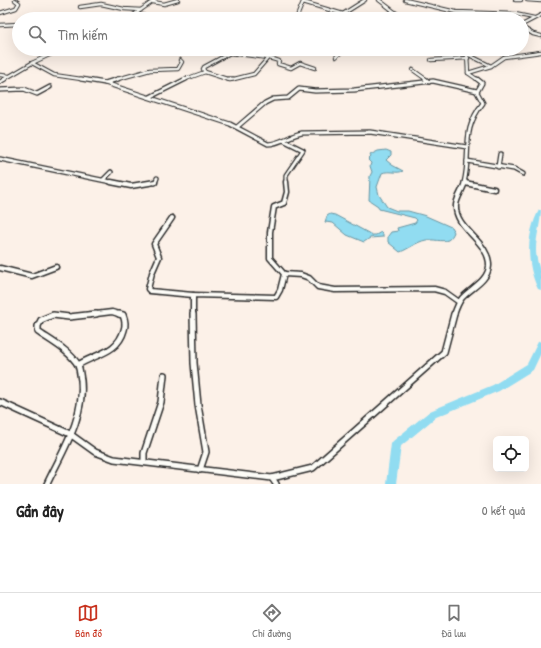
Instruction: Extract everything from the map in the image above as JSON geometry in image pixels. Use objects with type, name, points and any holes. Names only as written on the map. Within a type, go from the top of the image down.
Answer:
[{"type":"street","points":[[0,13],[16,8],[19,3],[15,0]]},
{"type":"street","points":[[138,12],[154,1],[163,4],[178,0]]},
{"type":"street","points":[[347,12],[365,0]]},
{"type":"street","points":[[379,0],[393,12]]},
{"type":"street","points":[[405,0],[456,12]]},
{"type":"street","points":[[527,0],[541,1]]},
{"type":"street","points":[[297,12],[304,1],[334,12]]},
{"type":"street","points":[[80,6],[101,4],[124,9],[141,10]]},
{"type":"street","points":[[529,21],[540,16]]},
{"type":"street","points":[[529,17],[534,18]]},
{"type":"street","points":[[0,23],[4,22]]},
{"type":"street","points":[[0,23],[12,24]]},
{"type":"street","points":[[529,31],[541,36]]},
{"type":"street","points":[[529,52],[541,52]]},
{"type":"street","points":[[0,82],[47,56]]},
{"type":"street","points":[[205,72],[203,69],[205,66],[223,56]]},
{"type":"street","points":[[253,56],[278,60],[278,64],[291,68],[300,63],[314,68]]},
{"type":"street","points":[[150,97],[166,90],[178,82],[205,72],[224,79],[232,80],[255,74],[272,56]]},
{"type":"street","points":[[467,56],[468,73]]},
{"type":"street","points":[[431,60],[467,56],[491,66]]},
{"type":"street","points":[[468,73],[491,66],[504,57],[509,56]]},
{"type":"street","points":[[105,83],[150,70],[168,70],[178,68],[182,62],[180,60]]},
{"type":"street","points":[[32,63],[54,75],[105,83],[150,97],[237,127],[268,144],[275,144],[302,133],[367,132],[467,147]]},
{"type":"street","points":[[413,70],[428,82]]},
{"type":"street","points":[[468,73],[482,82],[477,91]]},
{"type":"street","points":[[0,75],[9,76]]},
{"type":"street","points":[[423,78],[427,75]]},
{"type":"street","points":[[237,127],[265,103],[273,99],[288,98],[299,89],[315,91],[350,90],[436,82],[477,91]]},
{"type":"street","points":[[0,90],[11,88],[29,88],[37,94],[50,87]]},
{"type":"street","points":[[0,402],[4,402],[70,434],[95,452],[114,459],[272,478],[313,468],[444,352],[448,344],[452,321],[459,302],[474,289],[486,274],[489,266],[487,257],[456,213],[456,202],[465,183],[468,133],[474,116],[483,103],[477,91]]},
{"type":"street","points":[[172,218],[154,244],[159,256],[153,269],[148,289],[150,291],[193,295],[276,297],[280,290],[284,274],[282,270],[274,264],[270,256],[272,211],[274,207],[284,203],[287,192],[286,175],[303,150],[284,140]]},
{"type":"street","points":[[498,167],[500,154]]},
{"type":"street","points":[[0,159],[136,186],[155,183],[157,178]]},
{"type":"street","points":[[467,161],[514,169],[523,174]]},
{"type":"street","points":[[103,180],[111,172]]},
{"type":"street","points":[[465,183],[494,189]]},
{"type":"street","points":[[0,268],[32,276],[56,267]]},
{"type":"street","points":[[284,274],[301,275],[309,278],[318,286],[335,290],[439,290],[459,302]]},
{"type":"street","points":[[193,295],[194,363],[197,398],[206,452],[200,470]]},
{"type":"street","points":[[47,484],[74,426],[81,402],[82,384],[78,366],[66,353],[38,332],[38,326],[41,320],[53,315],[69,317],[112,312],[123,315],[126,323],[122,337],[115,348],[83,361],[78,366]]},
{"type":"street","points":[[144,462],[144,453],[161,402],[164,375]]},
{"type":"street","points":[[272,478],[276,484]]},
{"type":"water","points":[[386,150],[391,152],[391,155],[386,160],[403,171],[382,173],[377,187],[379,195],[387,207],[397,211],[408,211],[426,216],[451,227],[454,232],[448,240],[426,240],[400,252],[388,242],[388,236],[391,232],[398,231],[397,228],[415,223],[417,220],[415,218],[379,209],[378,206],[369,200],[370,176],[372,172],[370,166],[371,163],[368,160],[371,157],[370,155],[378,151]]},
{"type":"water","points":[[330,214],[335,215],[372,235],[376,235],[381,232],[383,237],[370,238],[364,242],[347,235],[333,223],[325,222],[327,216]]},
{"type":"waterway","points":[[541,212],[537,221],[533,240],[533,259],[537,278],[541,287]]},
{"type":"waterway","points":[[391,484],[396,444],[433,414],[496,388],[530,367],[541,344]]}]
